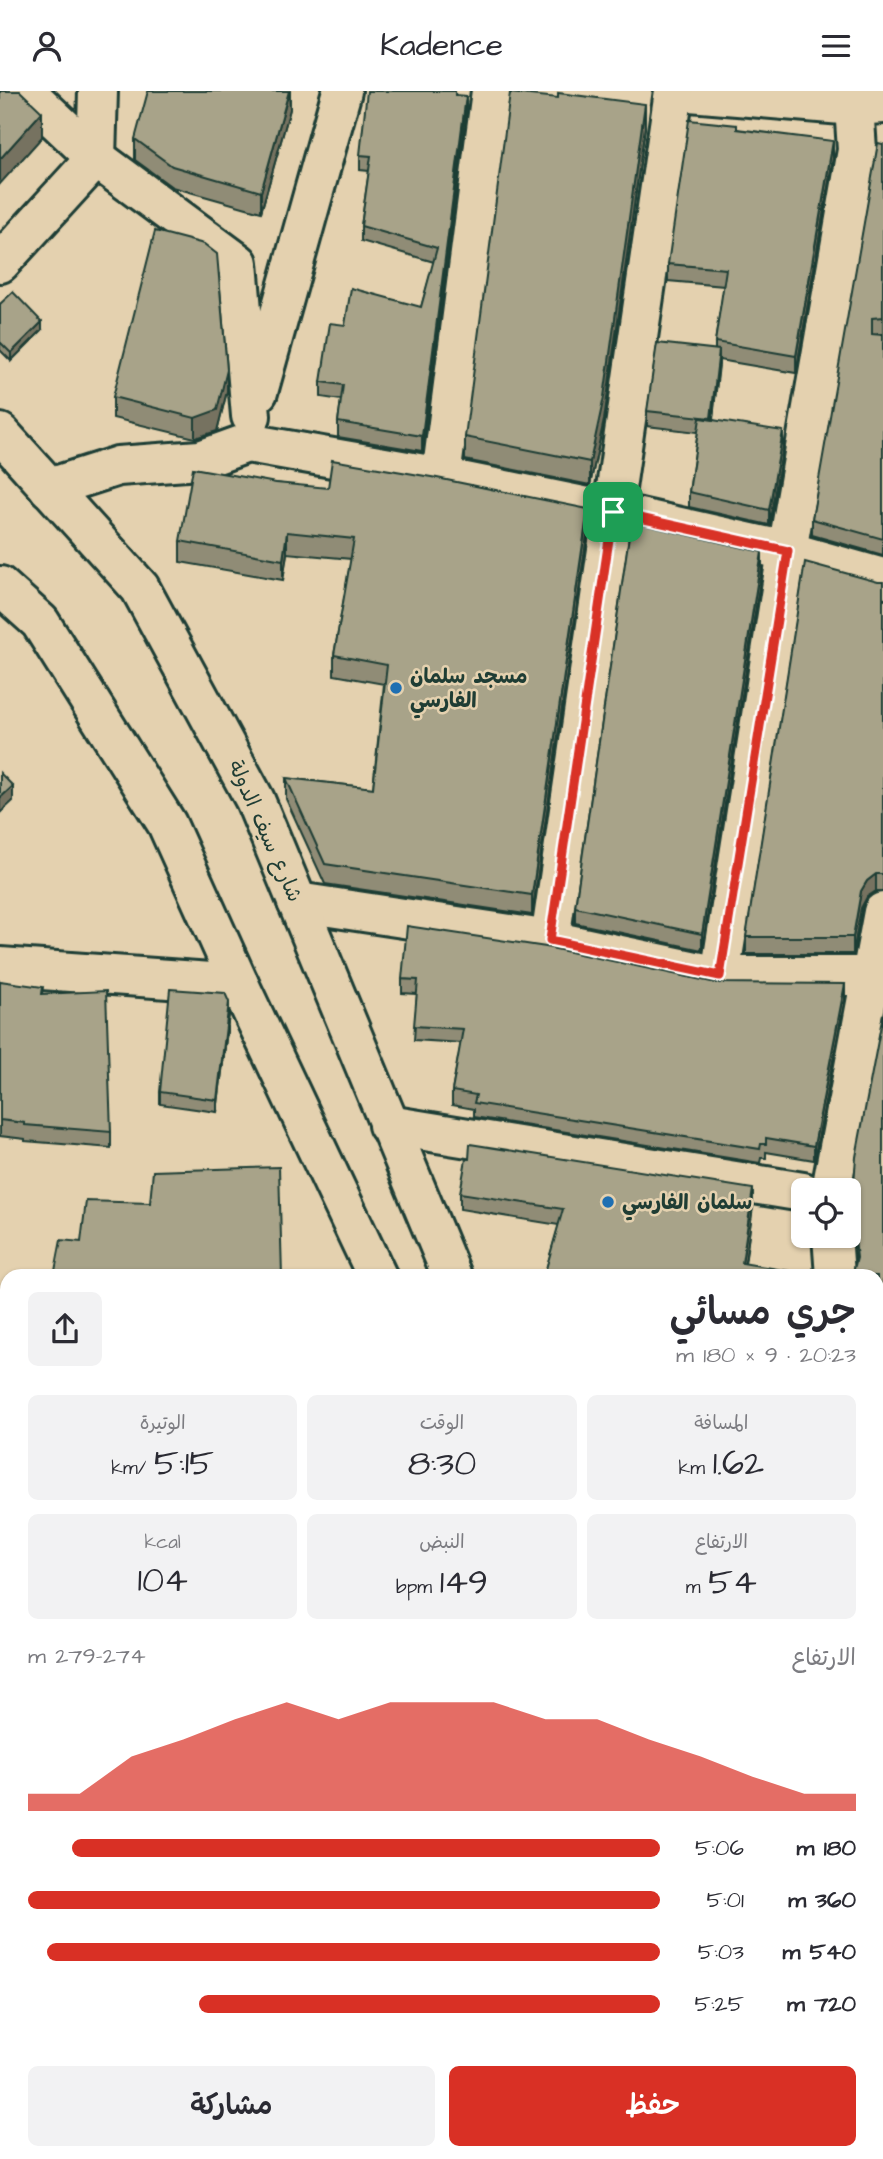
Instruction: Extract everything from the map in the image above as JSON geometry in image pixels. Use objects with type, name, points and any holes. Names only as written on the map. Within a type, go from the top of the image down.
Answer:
[{"type":"street","points":[[25,91],[96,158],[238,263],[249,430]]},
{"type":"street","points":[[0,263],[96,158],[98,91]]},
{"type":"street","points":[[49,488],[118,466],[200,460],[249,430],[342,91]]},
{"type":"street","points":[[442,477],[492,91]]},
{"type":"street","points":[[550,940],[676,91],[869,105],[857,150],[788,551],[720,976]]},
{"type":"street","points":[[249,430],[442,477],[788,551],[883,578]]},
{"type":"street","name":"شارع سيف الدولة","points":[[0,433],[140,588],[255,800],[449,1269]]},
{"type":"street","points":[[0,586],[40,622],[167,824],[239,984],[374,1269]]},
{"type":"street","points":[[297,902],[550,940],[720,976],[878,976]]},
{"type":"street","points":[[834,1178],[878,976],[883,912]]},
{"type":"street","points":[[0,967],[239,984]]},
{"type":"street","points":[[388,1125],[791,1190]]},
{"type":"street","points":[[833,1248],[834,1269]]},
{"type":"building","points":[[0,91],[20,91],[42,112],[0,159]]},
{"type":"building","points":[[148,91],[289,91],[261,192],[172,166],[135,139]]},
{"type":"building","points":[[367,91],[455,91],[455,95],[466,96],[422,436],[338,422],[343,385],[321,382],[330,323],[345,325],[351,288],[421,307],[437,248],[361,226],[371,156],[360,155]]},
{"type":"building","points":[[510,93],[558,98],[558,93],[645,104],[604,397],[590,462],[465,437]]},
{"type":"building","points":[[689,120],[833,141],[796,356],[715,342],[726,269],[668,264]]},
{"type":"building","points":[[878,143],[883,144],[883,317],[872,318],[872,334],[883,335],[883,539],[812,519]]},
{"type":"building","points":[[155,231],[204,244],[217,254],[227,370],[217,410],[195,418],[113,397]]},
{"type":"building","points":[[13,292],[42,322],[11,353],[0,342],[0,304]]},
{"type":"building","points":[[657,343],[719,350],[711,418],[647,411]]},
{"type":"building","points":[[700,418],[783,431],[769,510],[689,492]]},
{"type":"building","points":[[332,460],[588,509],[532,895],[325,864],[286,778],[373,788],[387,665],[334,655],[354,539],[287,532],[283,560],[180,541],[193,468],[276,483],[328,488]]},
{"type":"building","points":[[631,522],[762,552],[702,934],[575,907]]},
{"type":"building","points":[[805,562],[883,582],[883,874],[876,874],[867,881],[861,891],[853,937],[746,937]]},
{"type":"building","points":[[0,773],[13,786],[0,798]]},
{"type":"building","points":[[407,926],[546,947],[716,983],[845,984],[814,1146],[766,1138],[766,1144],[761,1144],[760,1149],[474,1103],[476,1095],[452,1091],[463,1029],[414,1026],[418,980],[402,979]]},
{"type":"building","points":[[0,981],[43,987],[42,994],[106,991],[111,1132],[25,1125],[0,1120]]},
{"type":"building","points":[[170,989],[225,993],[229,1002],[217,1100],[160,1092]]},
{"type":"building","points":[[883,1014],[883,1269],[854,1269],[856,1248],[861,1248],[861,1178],[854,1178]]},
{"type":"building","name":"سلمان الفارسي","points":[[470,1144],[753,1189],[742,1263],[778,1269],[546,1269],[563,1209],[460,1193],[466,1159],[469,1159]]},
{"type":"building","points":[[279,1167],[282,1269],[55,1269],[61,1240],[81,1242],[86,1201],[150,1203],[153,1171]]},
{"type":"place","name":"مسجد سلمان الفارسي","points":[[396,688]]},
{"type":"place","name":"سلمان الفارسي","points":[[608,1202]]},
{"type":"route","points":[[613,512],[788,551],[720,976],[550,940],[613,512]]}]
